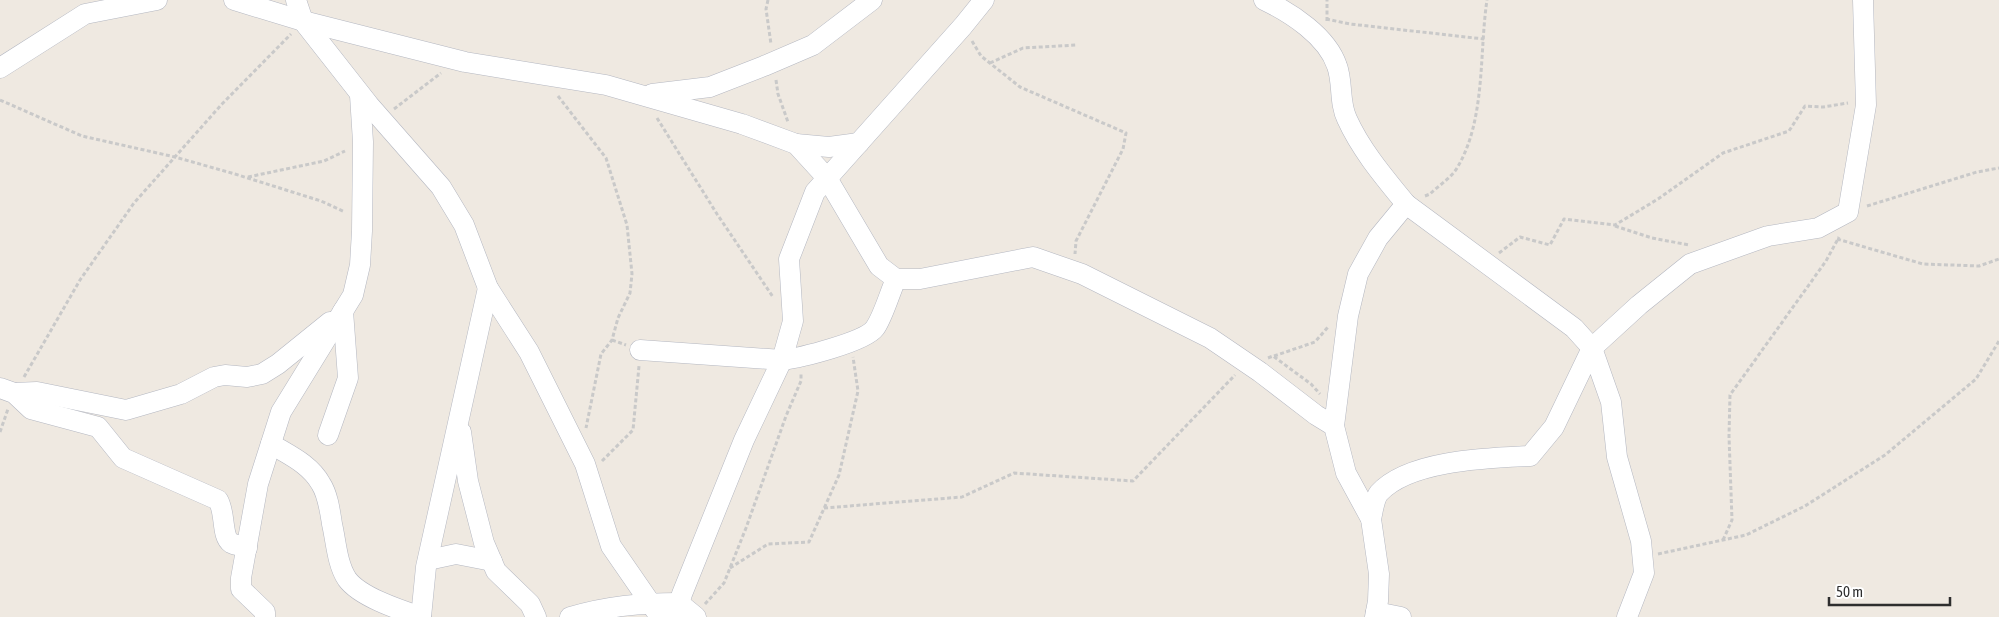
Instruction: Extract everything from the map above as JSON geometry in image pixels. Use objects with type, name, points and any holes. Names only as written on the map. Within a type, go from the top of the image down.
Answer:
[{"type":"street","points":[[0,68],[85,14],[157,0]]},
{"type":"street","points":[[234,0],[303,21],[465,62],[606,85],[742,124],[796,144],[829,146],[859,143]]},
{"type":"street","points":[[296,0],[303,21],[360,95],[441,187],[464,225],[488,288],[529,352],[581,456],[611,546],[655,610]]},
{"type":"street","points":[[643,95],[710,87],[764,66],[813,45],[872,0]]},
{"type":"street","points":[[570,617],[602,608],[686,613],[744,440],[782,360],[793,321],[789,259],[815,192],[984,0]]},
{"type":"street","points":[[1264,0],[1276,5],[1321,38],[1337,66],[1346,117],[1374,164],[1406,204],[1574,328],[1592,348],[1611,402],[1617,457],[1641,541],[1644,573],[1627,617]]},
{"type":"street","points":[[1371,519],[1378,494],[1402,476],[1444,464],[1492,458],[1530,456],[1554,427],[1592,348],[1638,305],[1690,264],[1768,236],[1818,228],[1848,212],[1866,104],[1863,0]]},
{"type":"street","points":[[265,617],[265,612],[241,590],[241,578],[258,484],[281,412],[353,295],[360,265],[362,220],[363,142],[360,95]]},
{"type":"street","points":[[796,144],[827,178],[879,266],[896,279],[920,279],[1033,257],[1074,271],[1210,338],[1334,426]]},
{"type":"street","points":[[1401,617],[1375,615],[1378,601],[1379,574],[1371,519],[1346,474],[1334,426],[1348,316],[1358,274],[1378,238],[1406,204]]},
{"type":"street","points":[[640,350],[782,360],[802,358],[852,342],[874,330],[896,279]]},
{"type":"street","points":[[271,444],[307,466],[322,484],[329,506],[340,563],[347,580],[363,592],[391,608],[421,617],[428,560],[488,288]]},
{"type":"street","points":[[7,391],[37,392],[126,410],[181,394],[214,377],[225,374],[246,377],[262,374],[278,364],[343,311]]},
{"type":"street","points":[[328,435],[348,378],[343,311]]},
{"type":"street","points":[[7,391],[31,409],[98,428],[123,458],[218,500],[222,507],[225,537],[231,543],[247,548]]},
{"type":"street","points":[[460,420],[468,482],[484,543],[496,571],[530,604],[536,617]]},
{"type":"street","points":[[428,560],[456,554],[492,561]]},
{"type":"path","points":[[1406,204],[1430,194],[1456,170],[1470,142],[1483,66],[1487,0]]},
{"type":"path","points":[[1302,24],[1326,19],[1350,24],[1484,38]]},
{"type":"path","points":[[0,432],[7,391],[80,280],[134,204],[222,104],[303,21]]},
{"type":"path","points":[[963,26],[981,56],[1020,87],[1126,133],[1123,149],[1076,241],[1074,271]]},
{"type":"path","points":[[990,63],[1023,48],[1076,45]]},
{"type":"path","points":[[539,74],[578,119],[606,158],[627,225],[632,274],[630,293],[618,318],[612,340],[601,354],[581,456]]},
{"type":"path","points":[[1614,225],[1658,199],[1723,153],[1789,131],[1805,106],[1823,107],[1847,103],[1866,94]]},
{"type":"path","points":[[643,95],[717,214],[774,298]]},
{"type":"path","points":[[0,100],[82,136],[175,157],[321,200],[362,220]]},
{"type":"path","points":[[1723,540],[1732,520],[1728,436],[1730,395],[1826,262],[1838,239],[1848,212],[1977,172],[1999,168]]},
{"type":"path","points":[[1486,262],[1520,237],[1550,245],[1564,219],[1614,225],[1652,238],[1694,246]]},
{"type":"path","points":[[1830,238],[1923,264],[1979,266],[1999,259]]},
{"type":"path","points":[[1273,356],[1315,342],[1331,324]]},
{"type":"path","points":[[588,474],[633,430],[640,350],[612,340]]},
{"type":"path","points":[[1643,558],[1746,535],[1805,506],[1885,455],[1976,379],[1999,341]]},
{"type":"path","points":[[730,568],[768,544],[809,542],[839,475],[858,391],[852,342]]},
{"type":"path","points":[[686,613],[724,582],[801,381],[802,358]]},
{"type":"path","points":[[824,508],[962,497],[987,484],[1014,474],[1133,481],[1247,363]]}]
